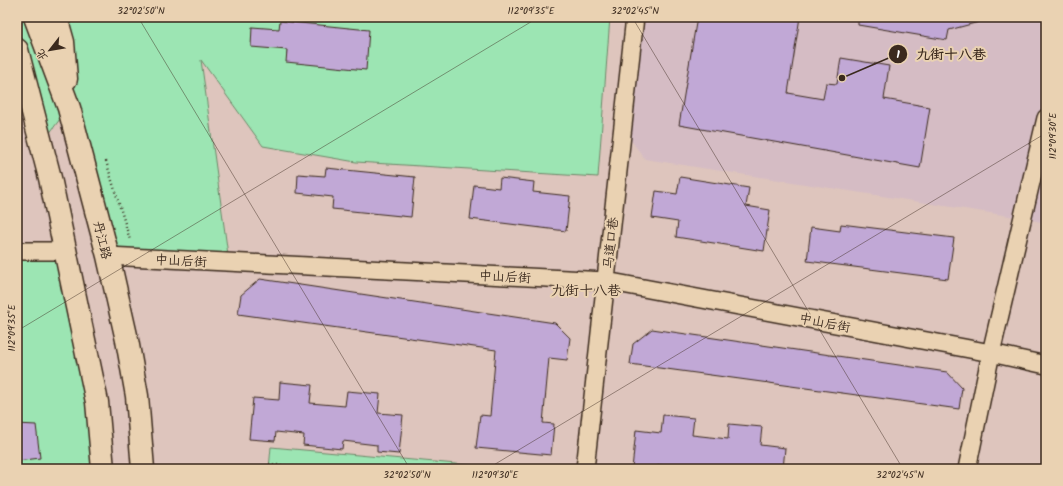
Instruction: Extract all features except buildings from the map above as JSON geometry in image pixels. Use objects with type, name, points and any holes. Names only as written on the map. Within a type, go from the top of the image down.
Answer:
[{"type":"main road","name":"丹江路","points":[[36,17],[69,108],[108,256],[137,396],[143,469]]},
{"type":"main road","points":[[56,17],[63,42],[69,108]]},
{"type":"main road","points":[[17,50],[50,178],[97,402],[103,469]]},
{"type":"main road","points":[[17,96],[41,145]]},
{"type":"street","name":"马道口巷","points":[[585,469],[635,17]]},
{"type":"street","points":[[967,469],[991,353],[1046,118]]},
{"type":"street","points":[[17,251],[65,251]]},
{"type":"street","name":"中山后街","points":[[108,256],[606,281],[991,353],[1046,366]]},
{"type":"path","points":[[269,464],[308,469]]},
{"type":"shaded area","points":[[645,17],[1046,17],[1046,223],[645,159],[630,139]]},
{"type":"green space","points":[[17,17],[610,17],[598,177],[356,162],[263,146],[201,60],[229,262],[108,256],[68,108],[41,145],[17,96]]},
{"type":"green space","points":[[17,251],[65,251],[102,462],[66,469],[17,469]]},
{"type":"green space","points":[[271,447],[511,469],[269,469]]},
{"type":"place","name":"九街十八巷","points":[[842,78]]},
{"type":"district","name":"九街十八巷","points":[[586,290]]}]
